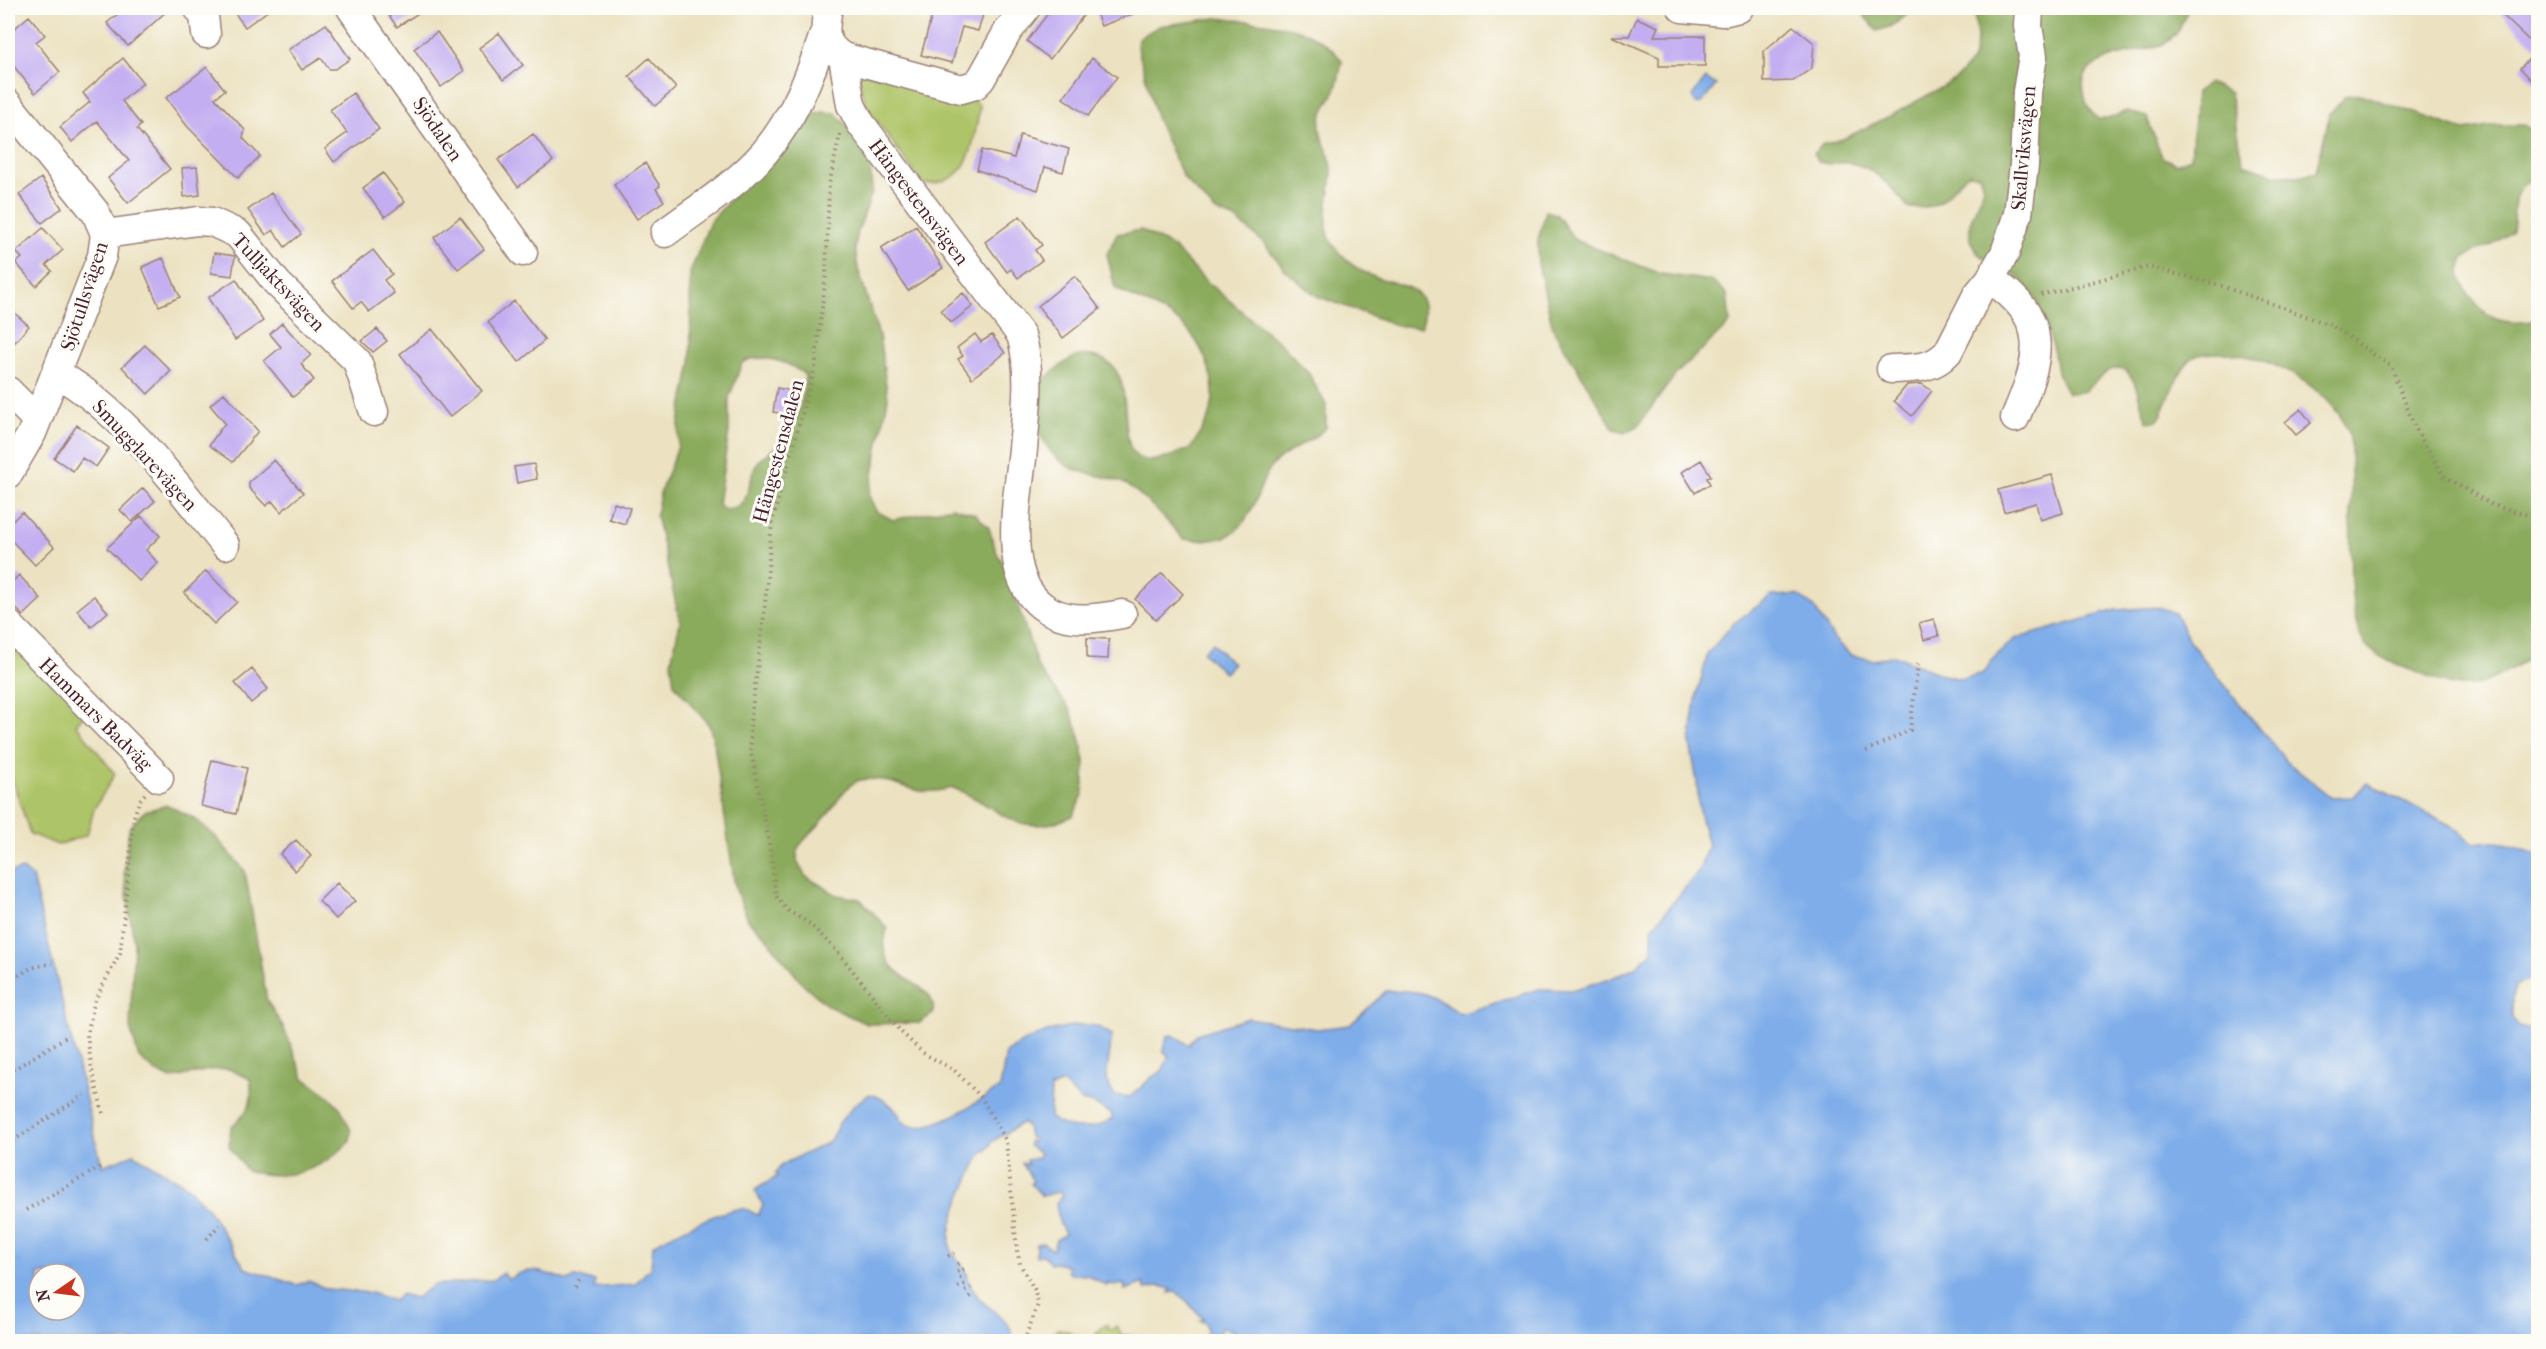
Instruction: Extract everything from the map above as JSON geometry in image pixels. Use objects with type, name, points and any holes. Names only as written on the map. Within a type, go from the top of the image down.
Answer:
[{"type":"street","name":"Sjödalen","points":[[351,8],[523,252]]},
{"type":"street","points":[[826,21],[832,50],[843,57],[961,89],[968,88],[981,79],[1008,31],[1026,8]]},
{"type":"street","points":[[1682,8],[1723,12],[1738,8]]},
{"type":"street","name":"Skallviksvägen","points":[[1891,369],[1932,366],[1942,359],[1948,352],[1977,295],[1990,279],[2005,253],[2018,214],[2024,165],[2026,104],[2033,56],[2028,26],[2029,8]]},
{"type":"street","points":[[665,233],[744,172],[764,153],[791,117],[809,80],[826,21]]},
{"type":"street","name":"Hängestensvägen","points":[[843,57],[851,105],[861,124],[1021,335],[1026,351],[1027,387],[1014,538],[1027,586],[1039,603],[1059,615],[1085,618],[1122,614]]},
{"type":"street","name":"Sjötullsvägen","points":[[8,104],[96,213],[105,234],[102,256],[58,374],[8,474]]},
{"type":"street","name":"Tulljaktsvägen","points":[[105,234],[198,221],[212,222],[238,234],[300,307],[357,361],[374,412]]},
{"type":"street","points":[[1990,279],[2006,290],[2028,314],[2035,329],[2036,362],[2015,418]]},
{"type":"street","name":"Smugglarevägen","points":[[58,374],[82,389],[113,415],[225,545]]},
{"type":"street","points":[[8,392],[37,420]]},
{"type":"street","name":"Hammars Badväg","points":[[8,624],[159,778]]},
{"type":"path","name":"Hängestensdalen","points":[[851,105],[838,139],[828,185],[826,274],[815,367],[772,522],[764,616],[750,724],[752,752],[769,841],[776,896],[787,910],[810,924],[838,952],[889,1020],[923,1053],[954,1071],[969,1084],[981,1097],[1000,1127],[1006,1141],[1020,1264],[1034,1288],[1038,1304],[1024,1341]]},
{"type":"path","points":[[2039,296],[2149,267],[2220,285],[2331,325],[2391,366],[2415,428],[2444,476],[2492,505],[2538,518]]},
{"type":"path","points":[[1866,751],[1910,730],[1918,663]]},
{"type":"path","points":[[103,1113],[90,1058],[87,1035],[90,1014],[120,953],[131,835],[136,809],[139,801],[159,778]]},
{"type":"path","points":[[8,982],[31,968],[52,963]]},
{"type":"path","points":[[8,1073],[69,1035]]},
{"type":"path","points":[[8,1144],[84,1095]]},
{"type":"path","points":[[26,1210],[102,1166]]},
{"type":"path","points":[[207,1239],[219,1225]]},
{"type":"path","points":[[948,1256],[954,1253]]},
{"type":"path","points":[[957,1272],[964,1269]]},
{"type":"path","points":[[960,1278],[966,1276]]},
{"type":"path","points":[[575,1287],[579,1279]]},
{"type":"path","points":[[958,1287],[968,1283]]},
{"type":"path","points":[[965,1291],[970,1288]]},
{"type":"green space","points":[[1866,8],[1936,8],[1908,14],[1892,26],[1877,31],[1865,17]]},
{"type":"green space","points":[[1964,8],[2189,8],[2178,31],[2167,42],[2114,56],[2090,69],[2084,79],[2087,104],[2098,119],[2108,119],[2126,111],[2147,117],[2162,157],[2176,164],[2191,158],[2196,92],[2209,83],[2230,93],[2244,164],[2280,175],[2298,176],[2316,171],[2330,113],[2345,96],[2360,94],[2464,130],[2495,125],[2525,125],[2538,137],[2538,174],[2517,193],[2512,231],[2465,257],[2460,271],[2467,292],[2490,316],[2501,321],[2512,322],[2538,320],[2538,653],[2491,680],[2470,686],[2460,686],[2440,682],[2397,665],[2379,656],[2365,644],[2358,630],[2351,587],[2350,437],[2340,416],[2313,387],[2277,366],[2257,359],[2214,353],[2194,357],[2188,362],[2178,377],[2158,420],[2148,422],[2133,379],[2124,369],[2112,369],[2084,391],[2068,393],[2057,373],[2053,347],[2036,299],[2020,278],[1978,254],[1970,240],[1970,223],[1984,188],[1979,175],[1968,174],[1938,203],[1921,208],[1909,208],[1890,186],[1867,168],[1848,163],[1819,162],[1814,154],[1822,145],[1843,139],[1955,80],[1973,60],[1977,38],[1975,17]]},
{"type":"green space","points":[[1217,18],[1268,23],[1301,31],[1330,48],[1342,61],[1336,88],[1320,121],[1321,134],[1332,170],[1327,217],[1329,235],[1339,253],[1348,262],[1370,275],[1402,285],[1419,295],[1424,313],[1421,327],[1399,326],[1317,296],[1287,272],[1264,243],[1234,218],[1216,212],[1184,178],[1157,120],[1137,45],[1139,38],[1159,26]]},
{"type":"green space","points":[[855,66],[974,99],[980,107],[975,135],[967,160],[960,170],[951,178],[939,183],[923,184],[867,108]]},
{"type":"green space","points":[[823,112],[835,113],[852,131],[867,157],[871,174],[872,193],[858,231],[855,247],[858,269],[879,335],[888,398],[869,495],[876,511],[893,520],[952,507],[975,514],[989,528],[996,551],[1007,571],[1038,668],[1070,709],[1080,737],[1085,761],[1083,795],[1073,816],[1053,823],[1036,825],[1022,823],[953,788],[920,791],[890,782],[864,779],[848,787],[798,848],[797,860],[805,876],[837,895],[860,899],[887,928],[884,947],[887,959],[893,968],[921,988],[933,1003],[933,1014],[919,1023],[867,1024],[828,1006],[801,982],[764,935],[748,920],[735,887],[714,743],[709,725],[674,684],[671,662],[680,622],[656,515],[660,493],[678,446],[679,423],[691,363],[690,273],[710,222],[798,125],[811,115]],"holes":[[[764,358],[781,362],[805,375],[799,410],[793,427],[784,441],[756,465],[744,500],[733,508],[724,509],[718,504],[729,431],[729,398],[742,363],[750,359]]]},
{"type":"green space","points":[[1546,211],[1556,214],[1575,240],[1661,274],[1713,281],[1727,294],[1730,323],[1676,374],[1637,427],[1624,433],[1614,429],[1553,329],[1538,264],[1538,239]]},
{"type":"green space","points":[[1141,230],[1173,247],[1205,280],[1282,345],[1309,374],[1326,405],[1326,428],[1272,466],[1246,520],[1231,534],[1221,538],[1183,539],[1156,510],[1127,485],[1114,479],[1078,471],[1063,463],[1047,447],[1034,415],[1035,395],[1040,385],[1052,372],[1069,360],[1084,355],[1096,357],[1110,364],[1118,375],[1123,390],[1128,437],[1132,450],[1139,458],[1158,460],[1191,448],[1205,425],[1211,411],[1212,384],[1205,357],[1198,344],[1180,323],[1169,315],[1115,288],[1107,254],[1117,234]]},
{"type":"green space","points":[[8,633],[87,712],[76,724],[115,774],[94,809],[87,835],[58,845],[30,834],[8,766]]},
{"type":"green space","points":[[167,805],[195,819],[215,836],[245,871],[267,1001],[283,1026],[304,1078],[329,1096],[341,1109],[351,1131],[350,1141],[339,1152],[315,1167],[277,1175],[247,1171],[229,1146],[231,1127],[249,1106],[250,1079],[229,1069],[208,1070],[171,1079],[155,1071],[139,1058],[130,1028],[134,943],[124,874],[129,828],[145,811]]},
{"type":"green space","points":[[1104,1325],[1108,1325],[1107,1329],[1111,1330],[1116,1326],[1122,1335],[1134,1336],[1135,1341],[1092,1341],[1096,1339],[1096,1334]]},
{"type":"green space","points":[[1058,1329],[1066,1330],[1083,1341],[1047,1341],[1048,1337]]},
{"type":"water","points":[[1706,78],[1716,85],[1702,103],[1696,104],[1692,96]]},
{"type":"water","points":[[1797,595],[1813,606],[1834,639],[1851,655],[1874,660],[1894,655],[1943,675],[1962,679],[1983,673],[1998,653],[2015,639],[2116,610],[2159,607],[2175,613],[2190,642],[2286,761],[2332,798],[2353,797],[2367,783],[2451,825],[2473,843],[2494,841],[2538,854],[2538,978],[2516,985],[2512,1000],[2512,1018],[2520,1027],[2538,1032],[2538,1341],[1231,1341],[1229,1334],[1234,1334],[1235,1331],[1221,1328],[1219,1334],[1207,1334],[1206,1324],[1200,1320],[1204,1319],[1179,1294],[1169,1293],[1171,1289],[1160,1286],[1145,1289],[1144,1283],[1125,1290],[1124,1284],[1114,1286],[1109,1283],[1107,1286],[1088,1275],[1071,1274],[1067,1271],[1069,1267],[1057,1263],[1050,1264],[1044,1255],[1036,1256],[1036,1244],[1043,1243],[1053,1250],[1056,1240],[1065,1234],[1059,1222],[1056,1203],[1063,1194],[1058,1192],[1042,1196],[1031,1184],[1033,1181],[1022,1163],[1028,1165],[1026,1160],[1038,1158],[1040,1154],[1029,1146],[1029,1141],[1033,1142],[1034,1139],[1029,1137],[1027,1126],[1022,1123],[993,1141],[986,1151],[983,1151],[960,1199],[951,1227],[950,1239],[952,1252],[963,1265],[974,1291],[1008,1324],[1013,1341],[8,1341],[8,873],[23,869],[32,877],[102,1166],[134,1154],[187,1186],[209,1210],[245,1268],[296,1285],[309,1281],[327,1289],[371,1293],[394,1301],[401,1294],[416,1298],[433,1285],[493,1280],[503,1273],[509,1279],[517,1274],[531,1271],[538,1271],[568,1281],[575,1277],[595,1281],[594,1288],[635,1284],[651,1267],[653,1245],[699,1222],[726,1212],[745,1209],[758,1215],[763,1205],[755,1190],[778,1176],[775,1173],[783,1164],[829,1142],[840,1122],[855,1104],[870,1094],[888,1103],[905,1123],[915,1126],[940,1121],[1000,1088],[1006,1053],[1025,1041],[1048,1032],[1084,1025],[1102,1028],[1112,1035],[1106,1080],[1114,1095],[1130,1097],[1162,1071],[1169,1057],[1163,1050],[1167,1036],[1173,1035],[1189,1045],[1197,1034],[1248,1018],[1317,1029],[1350,1025],[1386,991],[1426,994],[1461,1014],[1539,989],[1571,990],[1610,979],[1635,967],[1652,952],[1652,928],[1699,871],[1708,845],[1699,812],[1697,781],[1690,743],[1697,694],[1708,653],[1734,623],[1771,596]],"holes":[[[1062,1083],[1082,1101],[1094,1104],[1112,1114],[1112,1119],[1097,1126],[1081,1128],[1064,1125],[1050,1117],[1051,1088]]]},
{"type":"water","points":[[1212,643],[1233,664],[1224,673],[1203,652]]},
{"type":"building","points":[[125,8],[170,8],[128,46],[107,23]]},
{"type":"building","points":[[231,8],[272,8],[245,27]]},
{"type":"building","points":[[397,8],[426,8],[397,27],[388,14]]},
{"type":"building","points":[[934,8],[985,8],[978,31],[962,27],[952,63],[921,55]]},
{"type":"building","points":[[1052,8],[1089,8],[1050,59],[1027,41]]},
{"type":"building","points":[[1094,8],[1146,8],[1146,9],[1101,26]]},
{"type":"building","points":[[2495,8],[2538,8],[2538,49]]},
{"type":"building","points":[[29,16],[45,35],[36,42],[60,72],[35,93],[8,59],[8,34]]},
{"type":"building","points":[[1637,18],[1658,27],[1654,36],[1705,36],[1705,66],[1659,66],[1659,57],[1611,36],[1629,36]]},
{"type":"building","points":[[326,24],[350,59],[335,69],[329,69],[321,58],[302,70],[288,50]]},
{"type":"building","points":[[1793,26],[1814,43],[1812,68],[1793,81],[1764,82],[1764,51]]},
{"type":"building","points":[[437,32],[464,71],[441,87],[414,49]]},
{"type":"building","points":[[499,33],[523,65],[503,80],[479,48]]},
{"type":"building","points":[[2538,50],[2538,87],[2520,68]]},
{"type":"building","points":[[123,58],[143,83],[122,101],[141,125],[137,129],[170,169],[128,203],[108,178],[129,161],[97,121],[72,142],[60,127],[90,102],[83,93]]},
{"type":"building","points":[[649,58],[676,88],[655,106],[629,76]]},
{"type":"building","points":[[1092,58],[1117,77],[1088,116],[1063,98]]},
{"type":"building","points":[[207,67],[225,90],[215,98],[245,130],[243,138],[260,156],[238,178],[187,126],[166,98]]},
{"type":"building","points":[[353,93],[379,129],[334,162],[325,149],[347,133],[330,110]]},
{"type":"building","points":[[533,134],[553,161],[518,187],[498,160]]},
{"type":"building","points":[[1020,135],[1069,149],[1063,172],[1045,167],[1038,190],[977,170],[982,150],[1014,158]]},
{"type":"building","points":[[645,163],[660,186],[656,189],[664,201],[637,219],[614,185]]},
{"type":"building","points":[[197,167],[200,195],[184,197],[182,168]]},
{"type":"building","points":[[383,173],[405,202],[385,217],[363,188]]},
{"type":"building","points":[[41,178],[62,208],[42,223],[19,195]]},
{"type":"building","points":[[271,193],[301,234],[285,247],[273,230],[266,235],[248,210]]},
{"type":"building","points":[[1020,216],[1042,245],[1035,250],[1042,260],[1018,278],[1011,269],[1007,272],[985,242]]},
{"type":"building","points":[[460,217],[484,249],[458,269],[434,238]]},
{"type":"building","points":[[916,226],[943,268],[908,291],[881,248]]},
{"type":"building","points":[[43,228],[63,250],[46,265],[52,271],[36,286],[16,263],[22,258],[16,252]]},
{"type":"building","points":[[373,250],[392,274],[384,280],[394,293],[369,312],[361,302],[353,308],[332,281]]},
{"type":"building","points":[[214,253],[235,256],[232,276],[211,273]]},
{"type":"building","points":[[163,258],[180,297],[159,306],[142,267]]},
{"type":"building","points":[[1075,276],[1100,309],[1063,338],[1038,306]]},
{"type":"building","points":[[236,279],[263,321],[235,340],[208,298]]},
{"type":"building","points":[[963,293],[973,306],[951,323],[941,310]]},
{"type":"building","points":[[514,301],[545,340],[519,362],[488,322]]},
{"type":"building","points":[[8,307],[29,326],[8,350]]},
{"type":"building","points":[[282,323],[311,355],[301,364],[314,380],[293,397],[264,361],[281,347],[270,334]]},
{"type":"building","points":[[377,329],[387,341],[373,352],[362,341]]},
{"type":"building","points":[[432,329],[482,391],[450,417],[400,354]]},
{"type":"building","points":[[975,334],[981,342],[992,335],[1005,353],[972,378],[958,359],[963,356],[957,348]]},
{"type":"building","points":[[145,345],[171,371],[148,394],[122,367]]},
{"type":"building","points":[[1922,384],[1932,391],[1912,416],[1894,401],[1907,385]]},
{"type":"building","points":[[777,388],[798,392],[794,415],[773,412]]},
{"type":"building","points":[[224,393],[258,431],[233,462],[209,445],[225,423],[210,405]]},
{"type":"building","points":[[2301,409],[2311,423],[2296,435],[2285,422]]},
{"type":"building","points":[[77,425],[109,448],[96,467],[82,458],[73,471],[54,458]]},
{"type":"building","points":[[274,460],[303,493],[281,512],[272,501],[266,506],[249,488],[249,482]]},
{"type":"building","points":[[1701,460],[1711,476],[1707,478],[1710,484],[1695,493],[1682,472]]},
{"type":"building","points":[[534,464],[537,479],[517,483],[514,467]]},
{"type":"building","points":[[2052,475],[2063,513],[2040,520],[2036,503],[2004,512],[1998,490]]},
{"type":"building","points":[[143,488],[155,501],[132,522],[120,510]]},
{"type":"building","points":[[614,503],[630,508],[625,524],[609,519]]},
{"type":"building","points":[[22,512],[54,547],[35,565],[8,537],[8,525]]},
{"type":"building","points":[[141,516],[160,536],[146,550],[158,563],[139,581],[107,548]]},
{"type":"building","points":[[206,571],[237,602],[214,624],[184,593]]},
{"type":"building","points":[[1162,573],[1183,594],[1156,620],[1135,599]]},
{"type":"building","points":[[19,575],[41,599],[23,616],[8,599],[8,586]]},
{"type":"building","points":[[94,596],[108,612],[91,627],[77,610]]},
{"type":"building","points":[[1934,619],[1939,636],[1924,640],[1919,623]]},
{"type":"building","points":[[1087,638],[1109,639],[1108,659],[1087,658]]},
{"type":"building","points":[[252,669],[268,689],[251,703],[235,683]]},
{"type":"building","points":[[212,760],[247,768],[236,814],[201,806]]},
{"type":"building","points":[[296,840],[311,856],[295,871],[280,854]]},
{"type":"building","points":[[337,883],[355,901],[336,919],[319,901]]}]
